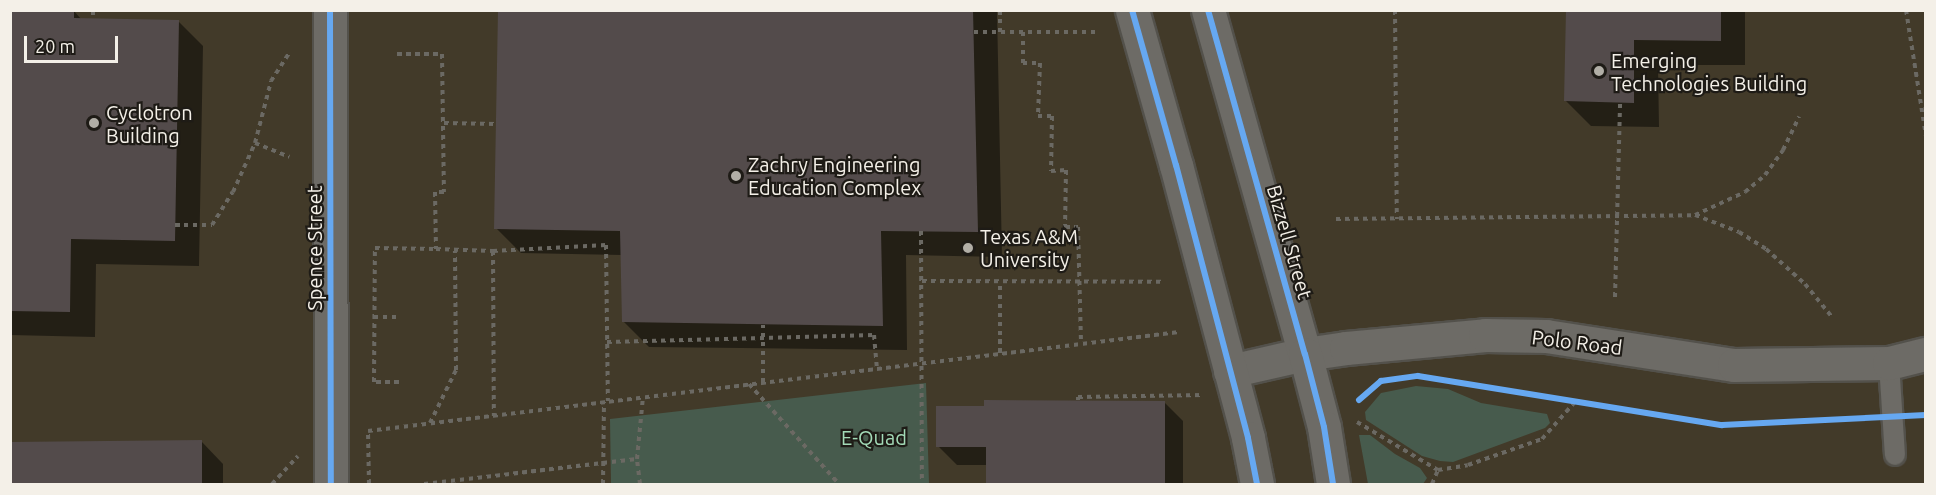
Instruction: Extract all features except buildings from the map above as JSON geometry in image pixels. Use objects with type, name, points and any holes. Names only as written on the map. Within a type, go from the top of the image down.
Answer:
[{"type":"street","name":"Spence Street","points":[[330,10],[332,484]]},
{"type":"street","points":[[1132,10],[1176,165],[1248,438],[1257,484]]},
{"type":"street","name":"Bizzell Street","points":[[1208,10],[1305,354],[1324,427],[1333,484]]},
{"type":"street","name":"Polo Road","points":[[1230,371],[1305,354],[1485,335],[1546,336],[1734,365],[1889,363],[1926,354]]},
{"type":"lane","points":[[1889,363],[1895,455]]},
{"type":"path","points":[[93,10],[93,18]]},
{"type":"path","points":[[1000,10],[1000,32]]},
{"type":"path","points":[[1395,10],[1397,219]]},
{"type":"path","points":[[1906,10],[1926,136]]},
{"type":"path","points":[[974,32],[1097,32]]},
{"type":"path","points":[[1023,32],[1023,63],[1040,63],[1038,116],[1052,116],[1051,171],[1066,170],[1065,226],[1078,227],[1081,342]]},
{"type":"path","points":[[175,225],[212,225],[233,192],[255,143],[271,81],[290,52]]},
{"type":"path","points":[[397,54],[442,54],[444,192],[435,192],[436,249]]},
{"type":"path","points":[[1615,297],[1620,102]]},
{"type":"path","points":[[1695,215],[1745,192],[1765,175],[1783,150],[1799,117]]},
{"type":"path","points":[[444,123],[496,124]]},
{"type":"path","points":[[255,143],[289,157]]},
{"type":"path","points":[[1336,219],[1695,215],[1738,232],[1766,249],[1805,284],[1832,317]]},
{"type":"path","points":[[921,231],[922,484]]},
{"type":"path","points":[[399,382],[374,382],[375,248],[493,251],[606,245],[607,342],[603,484]]},
{"type":"path","points":[[430,423],[456,370],[455,251]]},
{"type":"path","points":[[493,251],[494,416]]},
{"type":"path","points":[[922,281],[1164,282]]},
{"type":"path","points":[[1000,281],[1000,353]]},
{"type":"path","points":[[374,317],[397,317]]},
{"type":"path","points":[[763,325],[763,382]]},
{"type":"path","points":[[369,484],[368,431],[1081,342],[1179,332]]},
{"type":"path","points":[[607,342],[874,336],[877,367]]},
{"type":"path","points":[[748,384],[839,484]]},
{"type":"path","points":[[1078,400],[1078,397],[1204,395]]},
{"type":"path","points":[[640,484],[637,459],[643,397]]},
{"type":"path","points":[[1562,401],[1585,405]]},
{"type":"path","points":[[1350,417],[1438,470],[1468,465],[1542,439],[1574,403]]},
{"type":"path","points":[[272,484],[299,455]]},
{"type":"path","points":[[424,484],[637,459]]},
{"type":"path","points":[[1432,484],[1438,470]]},
{"type":"shaded area","name":"Texas A&M University","points":[[11,11],[1925,11],[1925,484],[11,484]]},
{"type":"green space","name":"E-Quad","points":[[926,383],[929,484],[611,484],[610,419]]},
{"type":"green space","points":[[1416,386],[1448,389],[1481,403],[1547,414],[1550,423],[1545,428],[1453,462],[1440,461],[1422,456],[1366,420],[1365,412],[1381,393]]},
{"type":"green space","points":[[1359,435],[1370,435],[1395,454],[1420,468],[1427,478],[1423,484],[1368,484]]},
{"type":"cycle path","points":[[330,10],[331,484]]},
{"type":"cycle path","points":[[1132,10],[1176,165],[1248,438],[1257,484]]},
{"type":"cycle path","points":[[1208,10],[1305,354],[1324,427],[1333,484]]},
{"type":"cycle path","points":[[1359,400],[1381,381],[1418,376],[1722,425],[1926,415]]},
{"type":"place","name":"Emerging Technologies Building","points":[[1599,71]]},
{"type":"place","name":"Cyclotron Building","points":[[94,123]]},
{"type":"place","name":"Zachry Engineering Education Complex","points":[[736,176]]},
{"type":"place","name":"Texas A&M University","points":[[968,248]]}]
